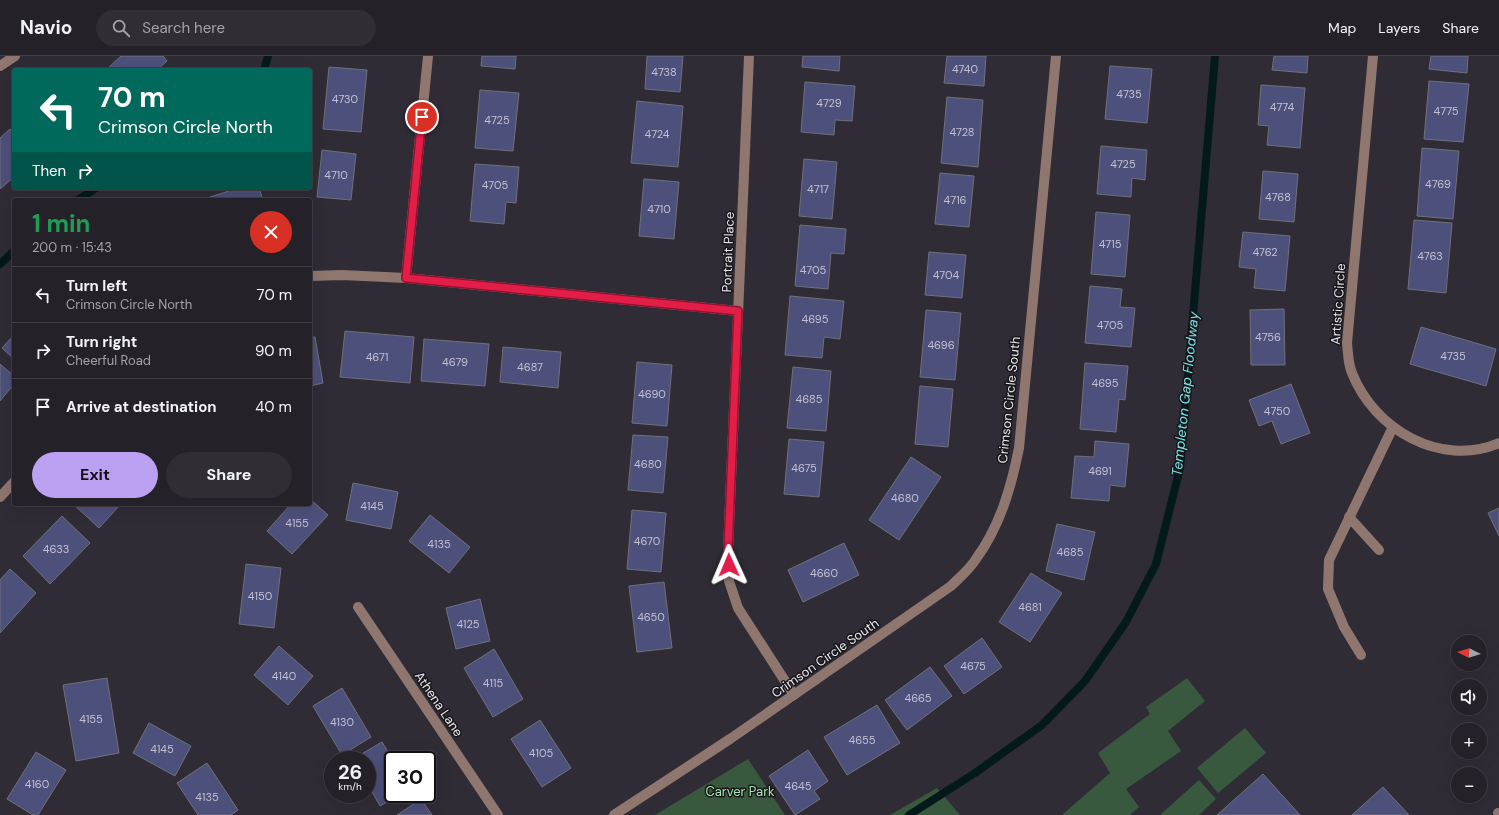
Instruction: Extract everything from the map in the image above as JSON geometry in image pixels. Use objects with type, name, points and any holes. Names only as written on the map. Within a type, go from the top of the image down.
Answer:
[{"type":"street","points":[[0,66],[15,56]]},
{"type":"street","points":[[406,278],[428,56]]},
{"type":"street","name":"Portrait Place","points":[[749,56],[728,550],[729,581],[738,608],[794,695]]},
{"type":"street","name":"Crimson Circle South","points":[[614,815],[794,695],[951,586],[976,561],[991,536],[1005,505],[1014,476],[1019,448],[1056,56]]},
{"type":"street","name":"Artistic Circle","points":[[1373,56],[1347,343],[1351,372],[1362,392],[1376,411],[1393,427],[1412,439],[1429,446],[1447,450],[1469,451],[1499,443]]},
{"type":"street","points":[[312,276],[342,275],[406,278],[738,311]]},
{"type":"street","points":[[1361,655],[1344,628],[1328,590],[1329,560],[1393,427]]},
{"type":"street","points":[[0,497],[12,484]]},
{"type":"street","points":[[1349,517],[1379,550]]},
{"type":"street","name":"Athena Lane","points":[[358,607],[498,815]]},
{"type":"green space","points":[[1187,678],[1205,701],[1168,731],[1181,751],[1126,789],[1139,807],[1130,815],[1062,815],[1110,773],[1098,753],[1150,714],[1146,707]]},
{"type":"green space","points":[[1245,728],[1266,753],[1218,793],[1197,768]]},
{"type":"green space","name":"Carver Park","points":[[748,759],[785,815],[655,815]]},
{"type":"green space","points":[[1199,780],[1216,799],[1199,815],[1160,815]]},
{"type":"green space","points":[[937,788],[960,815],[890,815]]},
{"type":"building","points":[[121,56],[163,56],[167,61],[159,68],[108,68]]},
{"type":"building","points":[[482,56],[516,56],[515,69],[481,66]]},
{"type":"building","points":[[647,56],[683,56],[680,92],[645,89]]},
{"type":"building","points":[[803,56],[840,56],[839,71],[802,67]]},
{"type":"building","points":[[947,56],[986,56],[984,86],[944,83]]},
{"type":"building","points":[[1274,56],[1308,56],[1307,73],[1272,70]]},
{"type":"building","points":[[1431,56],[1468,56],[1467,73],[1429,69]]},
{"type":"building","points":[[1110,66],[1152,69],[1147,123],[1105,119]]},
{"type":"building","points":[[329,67],[367,70],[361,132],[323,129]]},
{"type":"building","points":[[1429,81],[1469,84],[1463,142],[1424,139]]},
{"type":"building","points":[[805,82],[855,86],[852,121],[835,120],[834,135],[801,132]]},
{"type":"building","points":[[1261,85],[1305,88],[1300,148],[1267,145],[1269,126],[1258,125]]},
{"type":"building","points":[[480,90],[519,93],[513,151],[475,148]]},
{"type":"building","points":[[947,97],[983,100],[978,167],[941,163]]},
{"type":"building","points":[[637,101],[683,106],[678,167],[631,163]]},
{"type":"building","points":[[10,129],[12,132],[12,179],[0,189],[0,138]]},
{"type":"building","points":[[1101,146],[1147,150],[1145,180],[1132,178],[1131,197],[1097,194]]},
{"type":"building","points":[[1422,148],[1459,151],[1453,219],[1417,216]]},
{"type":"building","points":[[322,150],[356,154],[351,200],[317,197]]},
{"type":"building","points":[[804,159],[837,162],[832,219],[799,216]]},
{"type":"building","points":[[475,164],[519,167],[516,203],[506,202],[504,224],[470,221]]},
{"type":"building","points":[[1263,171],[1298,174],[1294,222],[1259,219]]},
{"type":"building","points":[[940,173],[974,176],[969,227],[935,224]]},
{"type":"building","points":[[644,179],[679,182],[674,239],[639,236]]},
{"type":"building","points":[[232,190],[260,190],[262,198],[207,198]]},
{"type":"building","points":[[1096,212],[1130,215],[1125,277],[1091,274]]},
{"type":"building","points":[[1414,220],[1452,223],[1446,293],[1408,289]]},
{"type":"building","points":[[800,225],[846,229],[844,254],[831,253],[828,289],[795,286]]},
{"type":"building","points":[[1243,232],[1290,236],[1285,291],[1254,288],[1256,269],[1239,267]]},
{"type":"building","points":[[929,252],[966,255],[962,298],[925,295]]},
{"type":"building","points":[[1090,286],[1122,289],[1120,307],[1135,308],[1131,347],[1085,343]]},
{"type":"building","points":[[790,296],[844,301],[840,339],[824,337],[822,358],[785,355]]},
{"type":"building","points":[[1284,309],[1285,365],[1251,365],[1250,310]]},
{"type":"building","points":[[926,310],[961,313],[955,380],[920,377]]},
{"type":"building","points":[[1421,327],[1496,349],[1486,386],[1410,364]]},
{"type":"building","points":[[345,331],[414,337],[410,383],[340,377]]},
{"type":"building","points":[[12,337],[12,357],[2,348]]},
{"type":"building","points":[[312,337],[315,337],[323,383],[312,386]]},
{"type":"building","points":[[424,339],[489,344],[485,386],[421,381]]},
{"type":"building","points":[[503,347],[561,352],[558,388],[500,382]]},
{"type":"building","points":[[637,362],[672,365],[667,426],[632,423]]},
{"type":"building","points":[[1085,363],[1128,366],[1125,400],[1119,399],[1116,432],[1080,429]]},
{"type":"building","points":[[0,364],[12,374],[12,386],[0,401]]},
{"type":"building","points":[[793,367],[831,371],[826,431],[787,428]]},
{"type":"building","points":[[1291,384],[1310,433],[1281,444],[1272,421],[1259,426],[1249,400]]},
{"type":"building","points":[[920,386],[953,389],[948,447],[915,444]]},
{"type":"building","points":[[633,435],[668,437],[663,493],[628,490]]},
{"type":"building","points":[[789,439],[824,442],[819,497],[784,494]]},
{"type":"building","points":[[1095,441],[1129,444],[1125,487],[1110,485],[1109,501],[1071,498],[1075,456],[1094,457]]},
{"type":"building","points":[[911,457],[941,477],[899,540],[869,520]]},
{"type":"building","points":[[353,483],[398,492],[391,529],[346,520]]},
{"type":"building","points":[[312,501],[328,515],[292,554],[267,531],[289,506],[312,506]]},
{"type":"building","points":[[75,506],[119,506],[99,528]]},
{"type":"building","points":[[1499,508],[1499,536],[1488,513]]},
{"type":"building","points":[[632,510],[666,513],[661,572],[627,569]]},
{"type":"building","points":[[430,515],[470,547],[449,573],[409,541]]},
{"type":"building","points":[[62,516],[90,543],[50,584],[23,556]]},
{"type":"building","points":[[1057,524],[1095,532],[1084,580],[1046,571]]},
{"type":"building","points":[[844,543],[859,575],[803,602],[788,570]]},
{"type":"building","points":[[246,564],[281,568],[274,628],[239,624]]},
{"type":"building","points":[[10,569],[36,593],[0,633],[0,580]]},
{"type":"building","points":[[1031,573],[1062,593],[1030,642],[999,622]]},
{"type":"building","points":[[664,582],[672,648],[637,652],[629,586]]},
{"type":"building","points":[[480,599],[490,641],[456,649],[446,608]]},
{"type":"building","points":[[982,638],[1002,667],[964,694],[944,666]]},
{"type":"building","points":[[279,646],[313,676],[288,705],[254,675]]},
{"type":"building","points":[[494,649],[523,699],[493,717],[464,668]]},
{"type":"building","points":[[930,667],[952,696],[907,730],[885,700]]},
{"type":"building","points":[[107,678],[119,753],[76,761],[63,685]]},
{"type":"building","points":[[342,688],[371,737],[348,751],[340,751],[313,706]]},
{"type":"building","points":[[877,705],[900,743],[847,775],[824,737]]},
{"type":"building","points":[[540,720],[571,768],[542,787],[511,739]]},
{"type":"building","points":[[149,723],[191,746],[175,776],[133,753]]},
{"type":"building","points":[[382,742],[388,751],[384,751],[384,803],[385,803],[380,806],[376,799],[376,751],[367,751]]},
{"type":"building","points":[[808,750],[828,781],[814,791],[820,799],[795,815],[769,776]]},
{"type":"building","points":[[36,752],[66,770],[38,815],[33,815],[7,799]]},
{"type":"building","points":[[207,763],[238,810],[231,815],[198,815],[177,783]]},
{"type":"building","points":[[1263,774],[1300,815],[1217,815]]},
{"type":"building","points":[[1383,787],[1409,815],[1352,815]]},
{"type":"building","points":[[415,803],[424,803],[432,815],[397,815]]},
{"type":"waterway","points":[[265,68],[268,56]]},
{"type":"waterway","name":"Templeton Gap Floodway","points":[[909,815],[975,773],[1042,725],[1085,681],[1126,622],[1156,564],[1180,468],[1215,56]]},
{"type":"waterway","points":[[81,198],[93,190]]},
{"type":"waterway","points":[[0,264],[12,253]]},
{"type":"route","points":[[422,117],[406,278],[738,311],[728,550],[729,565]]}]
